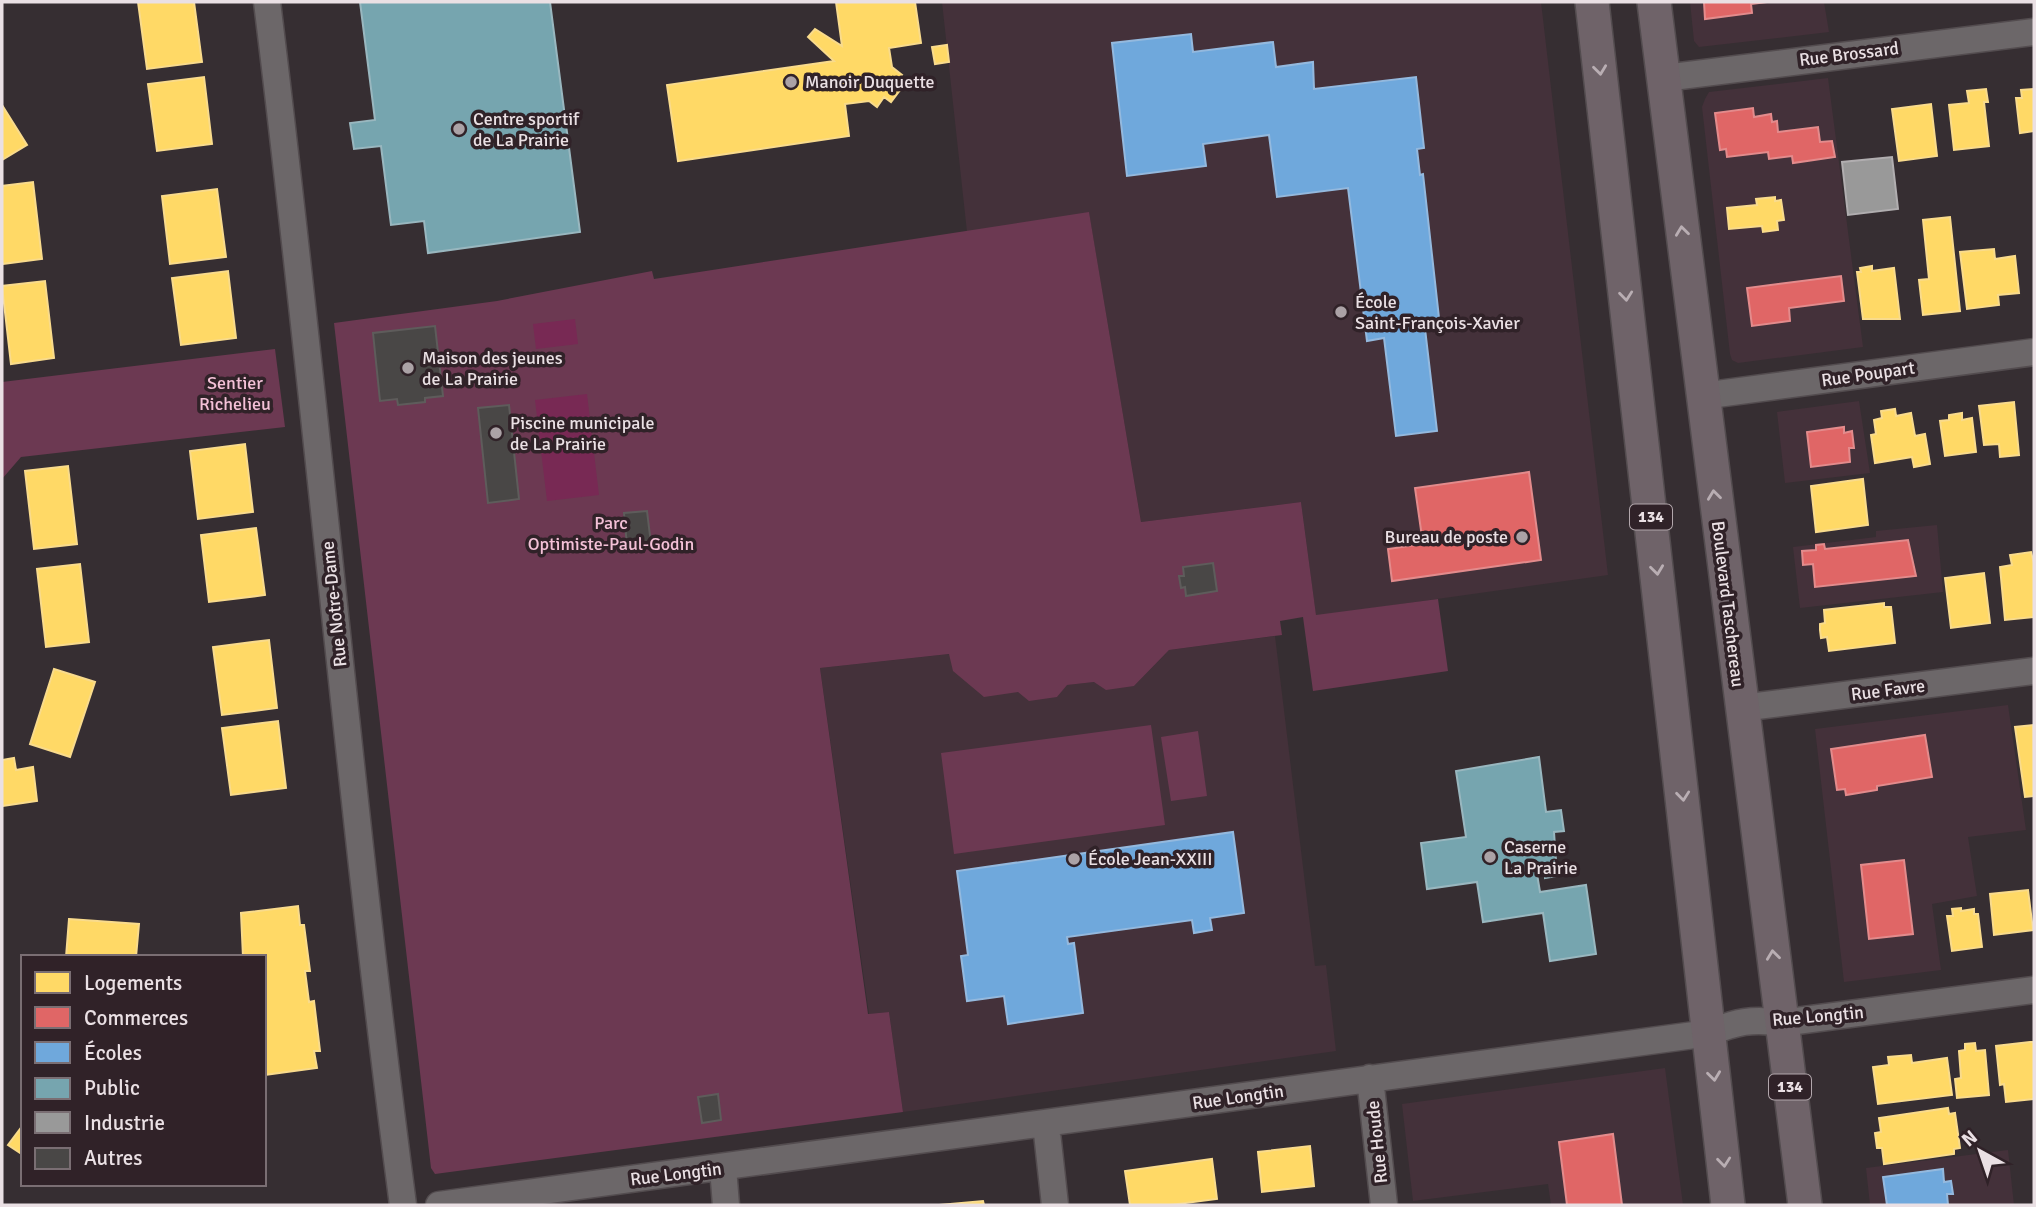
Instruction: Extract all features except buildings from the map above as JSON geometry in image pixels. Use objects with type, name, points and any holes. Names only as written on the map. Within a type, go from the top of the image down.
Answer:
[{"type":"main road","name":"134","points":[[1592,2],[1728,1205]]},
{"type":"main road","name":"Boulevard Taschereau","points":[[1654,2],[1805,1205]]},
{"type":"street","name":"Rue Notre-Dame","points":[[267,2],[334,598],[357,840],[403,1205]]},
{"type":"street","name":"Rue Brossard","points":[[1664,78],[2034,32]]},
{"type":"street","name":"Rue Poupart","points":[[1702,396],[2034,352]]},
{"type":"street","name":"Rue Favre","points":[[1741,709],[2034,671]]},
{"type":"street","name":"Rue Longtin","points":[[439,1205],[1709,1032],[1734,1022],[1756,1020],[1781,1023],[2034,990]]},
{"type":"street","name":"Rue Houde","points":[[1370,1078],[1384,1205]]},
{"type":"street","points":[[1046,1124],[1055,1205]]},
{"type":"street","points":[[723,1168],[726,1205]]},
{"type":"shaded area","name":"École Saint-François-Xavier","points":[[942,2],[1541,2],[1608,575],[1316,616],[1301,502],[1141,522],[1089,213],[967,232]]},
{"type":"shaded area","points":[[1690,2],[1824,2],[1829,32],[1699,47],[1694,41]]},
{"type":"shaded area","points":[[1828,78],[1863,347],[1738,363],[1732,360],[1730,354],[1702,107],[1709,92]]},
{"type":"shaded area","points":[[575,319],[578,344],[536,349],[533,324]]},
{"type":"shaded area","points":[[587,394],[599,495],[547,501],[535,400]]},
{"type":"shaded area","points":[[1859,401],[1870,473],[1785,483],[1777,412]]},
{"type":"shaded area","points":[[1937,525],[1943,592],[1800,608],[1793,547],[1876,537],[1876,531]]},
{"type":"shaded area","name":"École Jean-XXIII","points":[[1275,636],[1315,966],[1326,965],[1336,1051],[903,1112],[889,1012],[869,1014],[820,668],[950,654],[1018,692],[1057,697],[1066,685],[1094,682],[1134,686],[1169,650]]},
{"type":"shaded area","points":[[2008,705],[2026,830],[1968,837],[1977,896],[1932,904],[1941,970],[1844,982],[1815,729]]},
{"type":"shaded area","points":[[1665,1068],[1683,1205],[1551,1205],[1548,1184],[1413,1201],[1402,1104]]},
{"type":"shaded area","points":[[2008,1150],[2014,1205],[1870,1205],[1866,1168]]},
{"type":"green space","name":"Parc Optimiste-Paul-Godin","points":[[1089,212],[1141,522],[1301,502],[1316,615],[1438,599],[1448,671],[1313,691],[1303,617],[1280,621],[1282,635],[1169,650],[1134,686],[1106,690],[1094,682],[1067,685],[1057,697],[1029,701],[1018,692],[984,697],[953,671],[949,654],[820,668],[868,1014],[889,1012],[903,1112],[435,1174],[431,1168],[334,323],[497,301],[652,271],[654,279]]},
{"type":"green space","name":"Sentier Richelieu","points":[[275,349],[285,427],[21,457],[2,479],[2,382]]},
{"type":"green space","points":[[1151,725],[1165,825],[954,854],[941,753]]},
{"type":"green space","points":[[1198,731],[1207,796],[1171,801],[1161,737]]},
{"type":"place","name":"Manoir Duquette","points":[[791,82]]},
{"type":"place","name":"Centre sportif de La Prairie","points":[[459,129]]},
{"type":"place","name":"École Saint-François-Xavier","points":[[1341,312]]},
{"type":"place","name":"Maison des jeunes de La Prairie","points":[[408,368]]},
{"type":"place","name":"Piscine municipale de La Prairie","points":[[496,433]]},
{"type":"place","name":"Bureau de poste","points":[[1522,537]]},
{"type":"place","name":"Caserne La Prairie","points":[[1490,857]]},
{"type":"place","name":"École Jean-XXIII","points":[[1074,859]]}]
